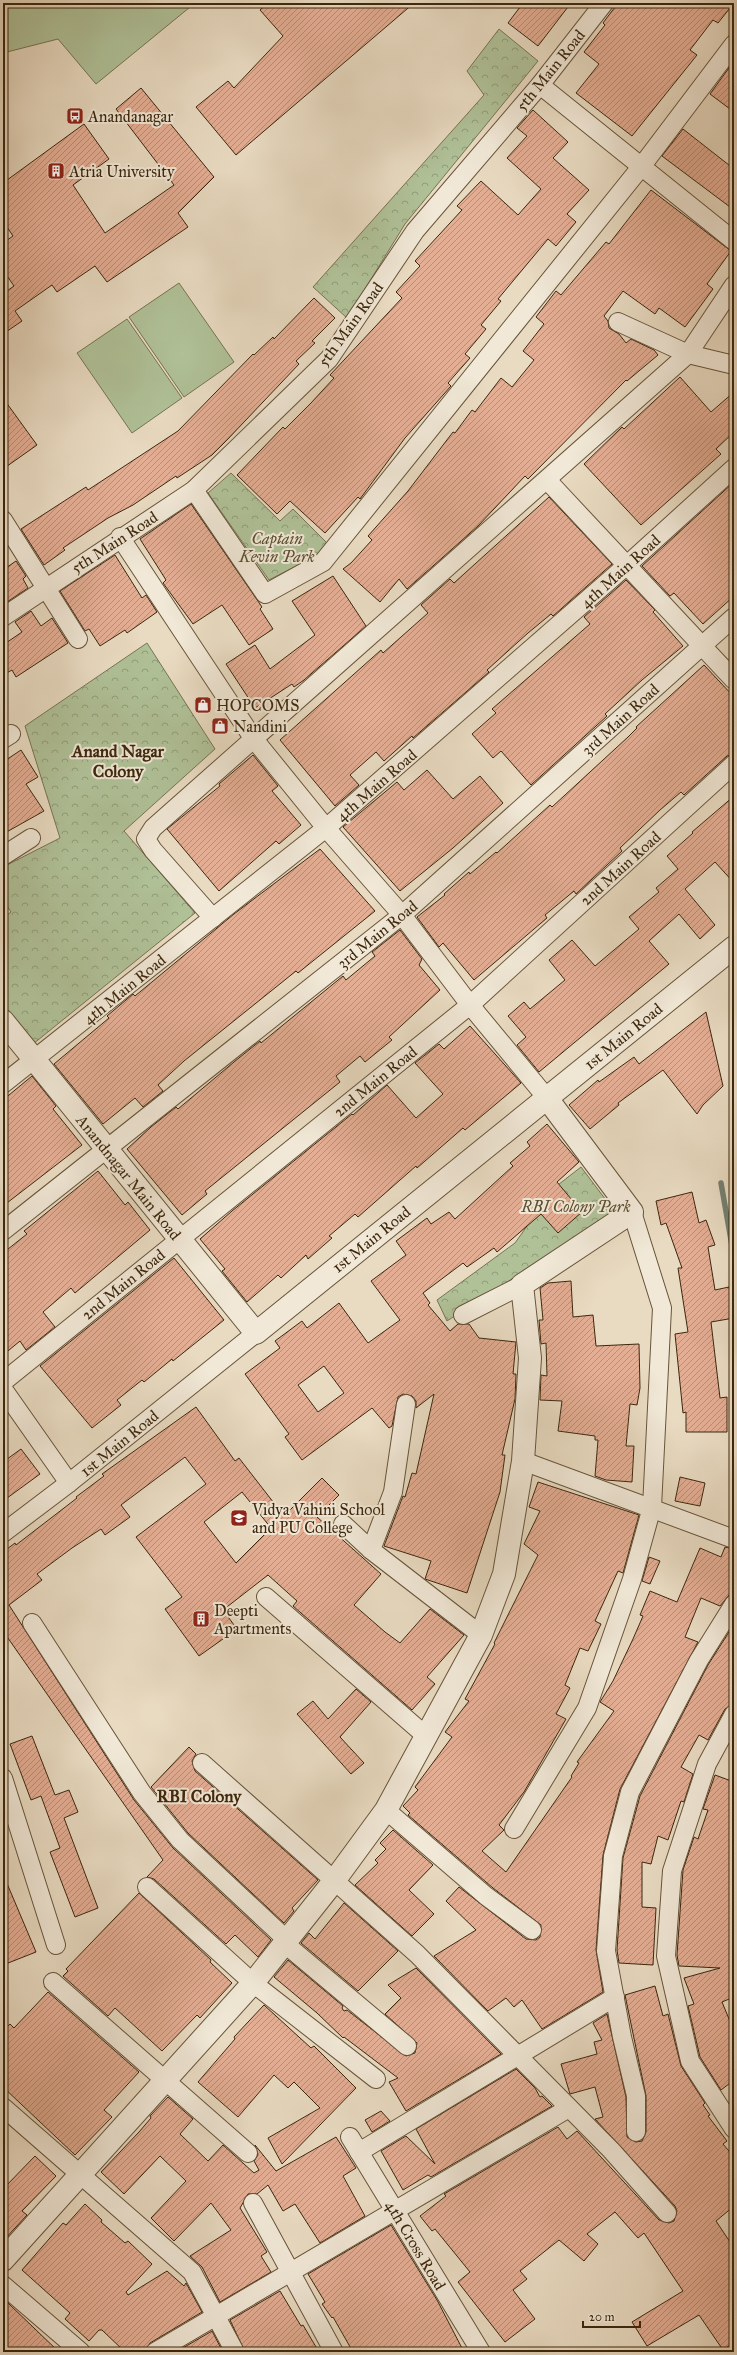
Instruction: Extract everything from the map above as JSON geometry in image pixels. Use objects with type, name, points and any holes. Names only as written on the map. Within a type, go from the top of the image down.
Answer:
[{"type":"street","name":"5th Main Road","points":[[3,617],[120,537],[194,490],[329,359],[415,231],[540,85],[604,3]]},
{"type":"street","points":[[194,490],[265,594],[323,562],[642,167],[734,44]]},
{"type":"street","points":[[540,85],[734,241]]},
{"type":"street","points":[[213,918],[153,850],[146,839],[153,828],[688,354],[734,285]]},
{"type":"street","points":[[618,322],[688,354],[734,365]]},
{"type":"street","name":"4th Main Road","points":[[3,1084],[326,828],[627,565],[734,468]]},
{"type":"street","points":[[547,480],[734,680]]},
{"type":"street","points":[[3,520],[78,639]]},
{"type":"street","points":[[120,537],[254,738],[326,828],[402,915],[470,1005],[546,1097],[632,1212],[662,1308],[652,1507],[632,1579],[587,1708],[514,1829]]},
{"type":"street","name":"3rd Main Road","points":[[3,1231],[402,915],[734,617]]},
{"type":"street","name":"2nd Main Road","points":[[3,1382],[179,1238],[470,1005],[734,764]]},
{"type":"street","points":[[3,856],[31,838]]},
{"type":"street","name":"1st Main Road","points":[[5,1531],[69,1483],[734,947]]},
{"type":"street","name":"Anandnagar Main Road","points":[[3,1021],[256,1333]]},
{"type":"street","points":[[464,1316],[522,1285],[632,1212]]},
{"type":"street","points":[[3,2260],[253,1983],[334,1881],[386,1810],[481,1635],[504,1574],[523,1461],[530,1358],[522,1285]]},
{"type":"street","points":[[3,1389],[69,1483]]},
{"type":"street","points":[[371,1550],[393,1492],[406,1404]]},
{"type":"street","points":[[523,1461],[652,1507],[734,1539]]},
{"type":"street","points":[[343,1524],[371,1550],[481,1635]]},
{"type":"street","points":[[266,1597],[426,1736]]},
{"type":"street","points":[[636,2132],[636,2096],[606,1951],[613,1856],[630,1792],[699,1660],[734,1604]]},
{"type":"street","points":[[32,1623],[142,1793],[180,1840],[286,1942],[407,2046]]},
{"type":"street","points":[[734,1714],[707,1764],[672,1871],[666,1956],[690,2061],[734,2129]]},
{"type":"street","points":[[202,1763],[417,1954],[611,2150],[667,2213]]},
{"type":"street","points":[[3,1778],[11,1835],[56,1945]]},
{"type":"street","points":[[386,1810],[486,1896],[532,1930]]},
{"type":"street","points":[[147,1887],[253,1983],[376,2079]]},
{"type":"street","points":[[53,1982],[248,2153]]},
{"type":"street","points":[[517,2056],[615,1997]]},
{"type":"street","name":"4th Cross Road","points":[[481,2352],[355,2145],[517,2056]]},
{"type":"street","points":[[3,2107],[192,2272],[215,2317],[236,2352]]},
{"type":"street","points":[[155,2352],[570,2108]]},
{"type":"street","points":[[253,2204],[334,2352]]},
{"type":"street","points":[[3,2284],[81,2352]]},
{"type":"green space","points":[[3,3],[195,3],[96,84],[58,39],[3,53]]},
{"type":"green space","points":[[499,29],[538,61],[405,224],[347,318],[313,287],[484,95],[467,71]]},
{"type":"green space","points":[[179,283],[234,362],[184,397],[129,317]]},
{"type":"green space","points":[[127,319],[182,398],[132,433],[77,353]]},
{"type":"green space","name":"Captain Kevin Park","points":[[231,473],[280,521],[293,509],[327,543],[317,555],[269,580],[208,493]]},
{"type":"green space","points":[[147,643],[215,749],[124,831],[195,913],[33,1044],[3,1006],[3,918],[11,912],[3,900],[3,867],[60,838],[25,726]]},
{"type":"green space","name":"RBI Colony Park","points":[[581,1167],[615,1212],[447,1321],[437,1300],[515,1243],[554,1188]]},
{"type":"building","points":[[268,3],[414,3],[236,155],[196,107],[228,81],[234,88],[283,36],[260,10]]},
{"type":"building","points":[[523,3],[571,3],[538,46],[508,23]]},
{"type":"building","points":[[618,3],[734,3],[718,23],[713,20],[690,50],[697,55],[632,136],[576,93],[599,64],[584,52],[605,25],[603,23]]},
{"type":"building","points":[[734,61],[734,112],[710,94]]},
{"type":"building","points":[[141,88],[214,177],[178,213],[188,227],[107,282],[95,266],[57,292],[52,285],[15,311],[22,321],[3,334],[3,292],[4,293],[14,286],[3,270],[3,243],[13,236],[3,221],[3,183],[84,124],[109,159],[73,185],[105,233],[174,185],[116,109]]},
{"type":"building","points":[[533,110],[568,142],[553,158],[589,190],[567,214],[576,222],[556,246],[548,239],[498,299],[501,301],[481,325],[486,329],[465,354],[470,358],[448,383],[451,386],[405,438],[360,499],[358,497],[325,533],[290,501],[277,514],[237,475],[283,427],[285,429],[311,403],[334,378],[330,375],[402,298],[396,292],[420,266],[415,261],[462,210],[457,206],[481,181],[518,215],[541,189],[507,158],[527,136],[517,128]]},
{"type":"building","points":[[683,129],[734,169],[734,210],[662,156]]},
{"type":"building","points":[[651,190],[731,251],[707,284],[713,289],[685,327],[659,308],[655,314],[623,291],[604,316],[608,321],[609,328],[619,334],[626,343],[631,339],[654,350],[658,355],[627,381],[626,380],[528,479],[525,476],[478,526],[407,589],[399,579],[380,602],[343,569],[351,563],[372,540],[368,536],[408,491],[453,432],[455,433],[472,410],[475,412],[501,378],[512,387],[534,360],[523,351],[544,324],[536,317],[556,291],[561,295],[606,242],[609,244]]},
{"type":"building","points":[[314,298],[335,318],[312,341],[315,343],[296,361],[299,364],[212,455],[177,478],[176,476],[133,505],[108,518],[63,548],[65,550],[44,565],[21,529],[86,487],[88,490],[178,431],[253,354],[254,355],[273,337],[274,339]]},
{"type":"building","points":[[680,377],[711,412],[734,392],[734,432],[716,449],[721,454],[641,525],[584,464],[622,427],[624,429]]},
{"type":"building","points":[[3,398],[37,445],[3,469]]},
{"type":"building","points":[[734,482],[734,596],[703,624],[674,593],[670,596],[642,566]]},
{"type":"building","points":[[549,497],[612,564],[553,616],[551,614],[528,633],[487,670],[489,672],[413,738],[412,736],[384,761],[376,752],[350,775],[359,785],[335,806],[280,740],[381,650],[383,653],[428,613],[421,605],[450,579],[454,583]]},
{"type":"building","points":[[191,504],[262,607],[260,609],[273,629],[249,645],[222,605],[193,624],[163,583],[166,580],[140,539]]},
{"type":"building","points":[[115,555],[142,598],[146,595],[157,612],[127,633],[125,630],[100,646],[89,629],[85,631],[60,591]]},
{"type":"building","points":[[16,561],[26,576],[23,579],[28,588],[4,604],[3,570]]},
{"type":"building","points":[[333,576],[366,626],[304,680],[294,687],[292,684],[255,708],[226,664],[255,645],[270,669],[315,635],[292,601]]},
{"type":"building","points":[[626,580],[655,610],[653,612],[683,646],[642,680],[605,714],[607,716],[531,785],[501,751],[493,758],[472,734],[496,713],[492,709],[590,624],[584,617]]},
{"type":"building","points":[[31,611],[41,626],[52,618],[68,643],[16,677],[12,670],[3,675],[3,645],[22,632],[15,622]]},
{"type":"building","points":[[704,665],[734,697],[734,754],[727,756],[684,795],[681,792],[660,810],[620,848],[622,851],[576,894],[574,891],[545,915],[547,918],[474,980],[443,943],[439,947],[417,917],[445,895],[444,894],[469,872],[470,874],[496,852],[497,853],[550,805],[552,807]]},
{"type":"building","points":[[21,750],[38,777],[26,784],[44,811],[3,834],[3,762]]},
{"type":"building","points":[[253,755],[278,786],[272,791],[301,825],[279,844],[276,841],[219,891],[167,829],[220,786],[219,784]]},
{"type":"building","points":[[427,770],[453,799],[480,776],[503,803],[453,848],[400,891],[343,827],[397,782],[404,790]]},
{"type":"building","points":[[734,796],[734,883],[715,862],[685,889],[715,925],[700,939],[679,914],[649,941],[669,964],[539,1072],[517,1045],[526,1037],[508,1016],[524,1002],[530,1009],[565,980],[549,960],[572,940],[595,966],[639,929],[629,917],[659,892],[656,888],[678,869],[667,856],[693,833],[692,832]]},
{"type":"building","points":[[320,849],[375,911],[298,973],[296,971],[184,1061],[158,1085],[163,1091],[143,1107],[135,1098],[103,1124],[54,1064],[109,1018],[107,1016],[133,994],[135,996],[234,914]]},
{"type":"building","points":[[400,930],[422,959],[419,965],[440,990],[389,1037],[392,1040],[365,1062],[360,1056],[336,1076],[340,1082],[205,1191],[207,1194],[182,1215],[127,1149],[151,1127],[176,1107],[178,1109],[260,1041],[261,1043],[343,976],[346,980],[375,956],[372,952]]},
{"type":"building","points":[[706,1012],[723,1086],[703,1105],[697,1114],[663,1070],[618,1103],[619,1105],[590,1129],[569,1105],[598,1080],[599,1082],[634,1057],[639,1064]]},
{"type":"building","points":[[470,1026],[521,1083],[465,1130],[463,1128],[417,1168],[416,1166],[358,1217],[355,1214],[329,1236],[332,1238],[308,1259],[306,1255],[281,1278],[278,1275],[247,1302],[222,1271],[225,1269],[200,1239],[232,1211],[352,1114],[353,1115],[387,1085],[416,1118],[443,1094],[415,1063],[439,1044],[444,1049]]},
{"type":"building","points":[[32,1076],[56,1106],[53,1109],[82,1145],[3,1206],[3,1100]]},
{"type":"building","points":[[547,1124],[579,1162],[557,1182],[582,1212],[558,1233],[541,1214],[497,1252],[494,1248],[467,1267],[463,1263],[423,1293],[430,1303],[428,1305],[450,1331],[458,1324],[469,1324],[479,1338],[516,1342],[513,1374],[516,1374],[515,1399],[502,1455],[505,1455],[500,1492],[467,1593],[425,1579],[431,1561],[384,1546],[403,1496],[405,1497],[412,1473],[416,1474],[434,1394],[416,1408],[416,1401],[412,1396],[403,1394],[398,1397],[392,1426],[389,1428],[372,1408],[302,1460],[285,1437],[289,1434],[245,1374],[280,1348],[275,1341],[302,1321],[307,1328],[339,1303],[368,1343],[400,1320],[371,1281],[406,1255],[396,1241],[427,1218],[431,1224],[449,1212],[455,1219],[513,1166],[510,1163],[530,1146],[527,1142]],"holes":[[[324,1366],[344,1393],[318,1412],[298,1385]]]},
{"type":"building","points":[[98,1171],[125,1205],[128,1202],[150,1230],[75,1293],[71,1288],[43,1312],[55,1327],[26,1350],[20,1341],[3,1355],[3,1253],[27,1234],[24,1231]]},
{"type":"building","points":[[692,1192],[699,1223],[706,1220],[715,1245],[708,1247],[715,1290],[729,1287],[734,1318],[711,1322],[720,1398],[727,1397],[727,1432],[686,1432],[686,1412],[683,1413],[675,1334],[688,1332],[678,1268],[682,1268],[666,1223],[661,1225],[656,1201]]},
{"type":"building","points":[[174,1258],[224,1320],[173,1361],[172,1359],[144,1382],[142,1380],[117,1400],[121,1405],[92,1428],[40,1366]]},
{"type":"building","points":[[571,1281],[573,1317],[593,1315],[596,1346],[639,1344],[640,1388],[637,1405],[630,1404],[626,1446],[634,1446],[632,1482],[606,1480],[595,1476],[598,1440],[595,1440],[595,1436],[558,1431],[562,1401],[540,1400],[541,1375],[547,1376],[546,1343],[541,1344],[539,1320],[543,1320],[540,1288],[548,1283]]},
{"type":"building","points":[[196,1407],[235,1461],[239,1458],[284,1516],[322,1478],[339,1495],[317,1517],[381,1574],[354,1605],[385,1632],[400,1643],[430,1609],[464,1635],[427,1677],[435,1684],[412,1710],[293,1606],[297,1601],[268,1575],[223,1610],[237,1629],[199,1656],[165,1609],[182,1597],[136,1537],[206,1484],[185,1457],[121,1505],[130,1517],[105,1535],[101,1529],[72,1548],[37,1574],[42,1580],[9,1605],[134,1800],[173,1848],[271,1940],[258,1957],[235,1935],[226,1944],[154,1879],[147,1877],[163,1860],[3,1631],[3,1552],[15,1543],[16,1545],[77,1498],[76,1497],[104,1476],[102,1474]],"holes":[[[242,1492],[271,1528],[236,1563],[204,1522]]]},
{"type":"building","points":[[21,1449],[40,1474],[3,1501],[3,1462]]},
{"type":"building","points":[[680,1477],[705,1483],[700,1506],[675,1501]]},
{"type":"building","points":[[538,1482],[639,1515],[623,1573],[618,1571],[595,1621],[601,1624],[588,1651],[580,1648],[565,1685],[570,1688],[556,1714],[566,1719],[524,1792],[499,1825],[504,1830],[482,1851],[506,1872],[572,1777],[571,1776],[579,1763],[577,1762],[614,1711],[600,1702],[613,1681],[633,1639],[643,1616],[640,1615],[650,1591],[677,1602],[700,1548],[721,1557],[725,1547],[734,1549],[734,1594],[729,1595],[720,1606],[701,1598],[685,1637],[698,1642],[620,1789],[603,1855],[596,1950],[603,1992],[542,2029],[522,2000],[514,2007],[506,1998],[488,2011],[434,1956],[476,1930],[446,1901],[459,1887],[526,1939],[536,1940],[540,1937],[541,1925],[493,1888],[408,1815],[410,1813],[403,1806],[418,1790],[415,1787],[452,1737],[445,1732],[469,1701],[465,1699],[495,1644],[494,1643],[538,1555],[524,1544],[540,1511],[529,1507]]},
{"type":"building","points":[[649,1557],[660,1561],[650,1584],[642,1581]]},
{"type":"building","points":[[734,1624],[734,1704],[725,1709],[708,1740],[699,1735],[681,1767],[693,1774],[684,1802],[681,1801],[668,1840],[658,1836],[651,1864],[642,1862],[642,1907],[656,1908],[653,1965],[619,1963],[617,1950],[623,1858],[640,1796],[708,1665]]},
{"type":"building","points":[[356,1689],[371,1702],[340,1737],[364,1763],[351,1774],[297,1714],[313,1701],[328,1719]]},
{"type":"building","points":[[32,1736],[55,1795],[69,1790],[78,1812],[64,1818],[98,1908],[75,1917],[50,1852],[60,1848],[41,1796],[31,1800],[10,1744]]},
{"type":"building","points":[[189,1747],[196,1754],[192,1761],[195,1771],[318,1880],[292,1908],[294,1911],[284,1923],[188,1833],[151,1787]]},
{"type":"building","points":[[715,1775],[734,1782],[734,1997],[722,2002],[734,2031],[734,2080],[721,2090],[700,2057],[688,2006],[694,2004],[684,1978],[720,1968],[679,1966],[677,1955],[683,1870],[694,1837],[698,1839],[708,1810],[703,1809]]},
{"type":"building","points":[[393,1830],[433,1865],[409,1890],[434,1914],[412,1936],[355,1885],[378,1863],[375,1860],[386,1849],[380,1843]]},
{"type":"building","points":[[3,1874],[36,1952],[3,1965]]},
{"type":"building","points":[[139,1893],[211,1960],[210,1962],[232,1983],[200,2018],[197,2015],[162,2051],[115,2008],[108,2016],[63,1976],[68,1971],[66,1969]]},
{"type":"building","points":[[344,1903],[398,1951],[358,1991],[301,1943],[309,1933],[315,1939]]},
{"type":"building","points":[[288,1960],[343,2006],[342,2008],[344,2011],[347,2010],[406,2056],[415,2053],[417,2043],[385,2014],[401,1998],[388,1985],[416,1968],[501,2054],[406,2111],[389,2082],[398,2078],[344,2037],[343,2038],[317,2013],[274,1977]]},
{"type":"building","points":[[655,1986],[663,2016],[668,2014],[681,2066],[705,2103],[703,2105],[710,2115],[708,2116],[727,2141],[723,2144],[734,2157],[734,2206],[716,2221],[734,2248],[734,2342],[723,2350],[699,2315],[647,2346],[632,2322],[683,2291],[644,2233],[638,2238],[615,2212],[587,2234],[598,2244],[584,2261],[559,2240],[520,2271],[527,2279],[513,2290],[535,2319],[505,2342],[458,2282],[470,2272],[435,2229],[432,2231],[420,2216],[446,2196],[444,2194],[558,2127],[567,2139],[577,2131],[659,2220],[669,2223],[674,2221],[677,2211],[675,2206],[595,2119],[603,2117],[595,2087],[570,2094],[561,2064],[597,2054],[594,2042],[602,2040],[593,2023],[607,2014],[626,2097],[627,2137],[636,2142],[642,2141],[646,2132],[646,2096],[625,1995]]},
{"type":"building","points":[[48,1992],[139,2072],[104,2110],[112,2117],[75,2155],[3,2087],[3,2031],[10,2024],[14,2028]]},
{"type":"building","points":[[264,2005],[311,2048],[314,2046],[356,2088],[282,2164],[268,2138],[320,2108],[294,2082],[288,2088],[274,2075],[238,2117],[198,2082],[235,2039],[234,2037]]},
{"type":"building","points":[[516,2069],[535,2088],[540,2097],[542,2096],[552,2106],[431,2177],[428,2175],[403,2190],[381,2151],[406,2136],[435,2164],[416,2129]]},
{"type":"building","points":[[168,2097],[193,2119],[180,2134],[208,2161],[223,2145],[254,2173],[259,2170],[254,2161],[258,2155],[255,2145],[276,2171],[336,2137],[356,2168],[343,2176],[365,2216],[320,2243],[295,2204],[283,2211],[268,2185],[257,2194],[248,2194],[240,2208],[267,2252],[261,2256],[271,2272],[220,2302],[202,2267],[190,2256],[231,2230],[211,2203],[174,2241],[151,2218],[186,2181],[160,2156],[124,2194],[101,2172],[139,2132],[151,2118],[150,2116]]},
{"type":"building","points":[[381,2111],[390,2121],[372,2132],[365,2120]]},
{"type":"building","points":[[35,2156],[56,2176],[22,2211],[27,2215],[3,2241],[3,2189]]},
{"type":"building","points":[[85,2204],[102,2220],[101,2222],[125,2243],[128,2241],[152,2264],[126,2292],[128,2295],[167,2271],[184,2286],[186,2283],[202,2312],[150,2343],[145,2352],[125,2352],[102,2330],[99,2330],[89,2341],[65,2319],[70,2313],[22,2270],[63,2223],[66,2225]]},
{"type":"building","points":[[391,2225],[437,2300],[464,2352],[353,2352],[333,2317],[332,2318],[322,2304],[325,2302],[308,2274]]},
{"type":"building","points":[[280,2291],[319,2352],[245,2352],[230,2320]]},
{"type":"building","points":[[3,2299],[9,2304],[59,2352],[3,2352]]},
{"type":"building","points":[[212,2331],[223,2352],[176,2352]]},
{"type":"waterway","points":[[734,1027],[734,1082]]},
{"type":"waterway","points":[[721,1183],[734,1257]]},
{"type":"place","name":"Anandanagar","points":[[75,116]]},
{"type":"place","name":"Atria University","points":[[56,171]]},
{"type":"place","name":"HOPCOMS","points":[[203,705]]},
{"type":"place","name":"Nandini","points":[[220,726]]},
{"type":"place","name":"Vidya Vahini School and PU College","points":[[239,1518]]},
{"type":"place","name":"Deepti Apartments","points":[[201,1619]]},
{"type":"district","name":"Anand Nagar Colony","points":[[118,761]]},
{"type":"district","name":"RBI Colony","points":[[199,1796]]}]
